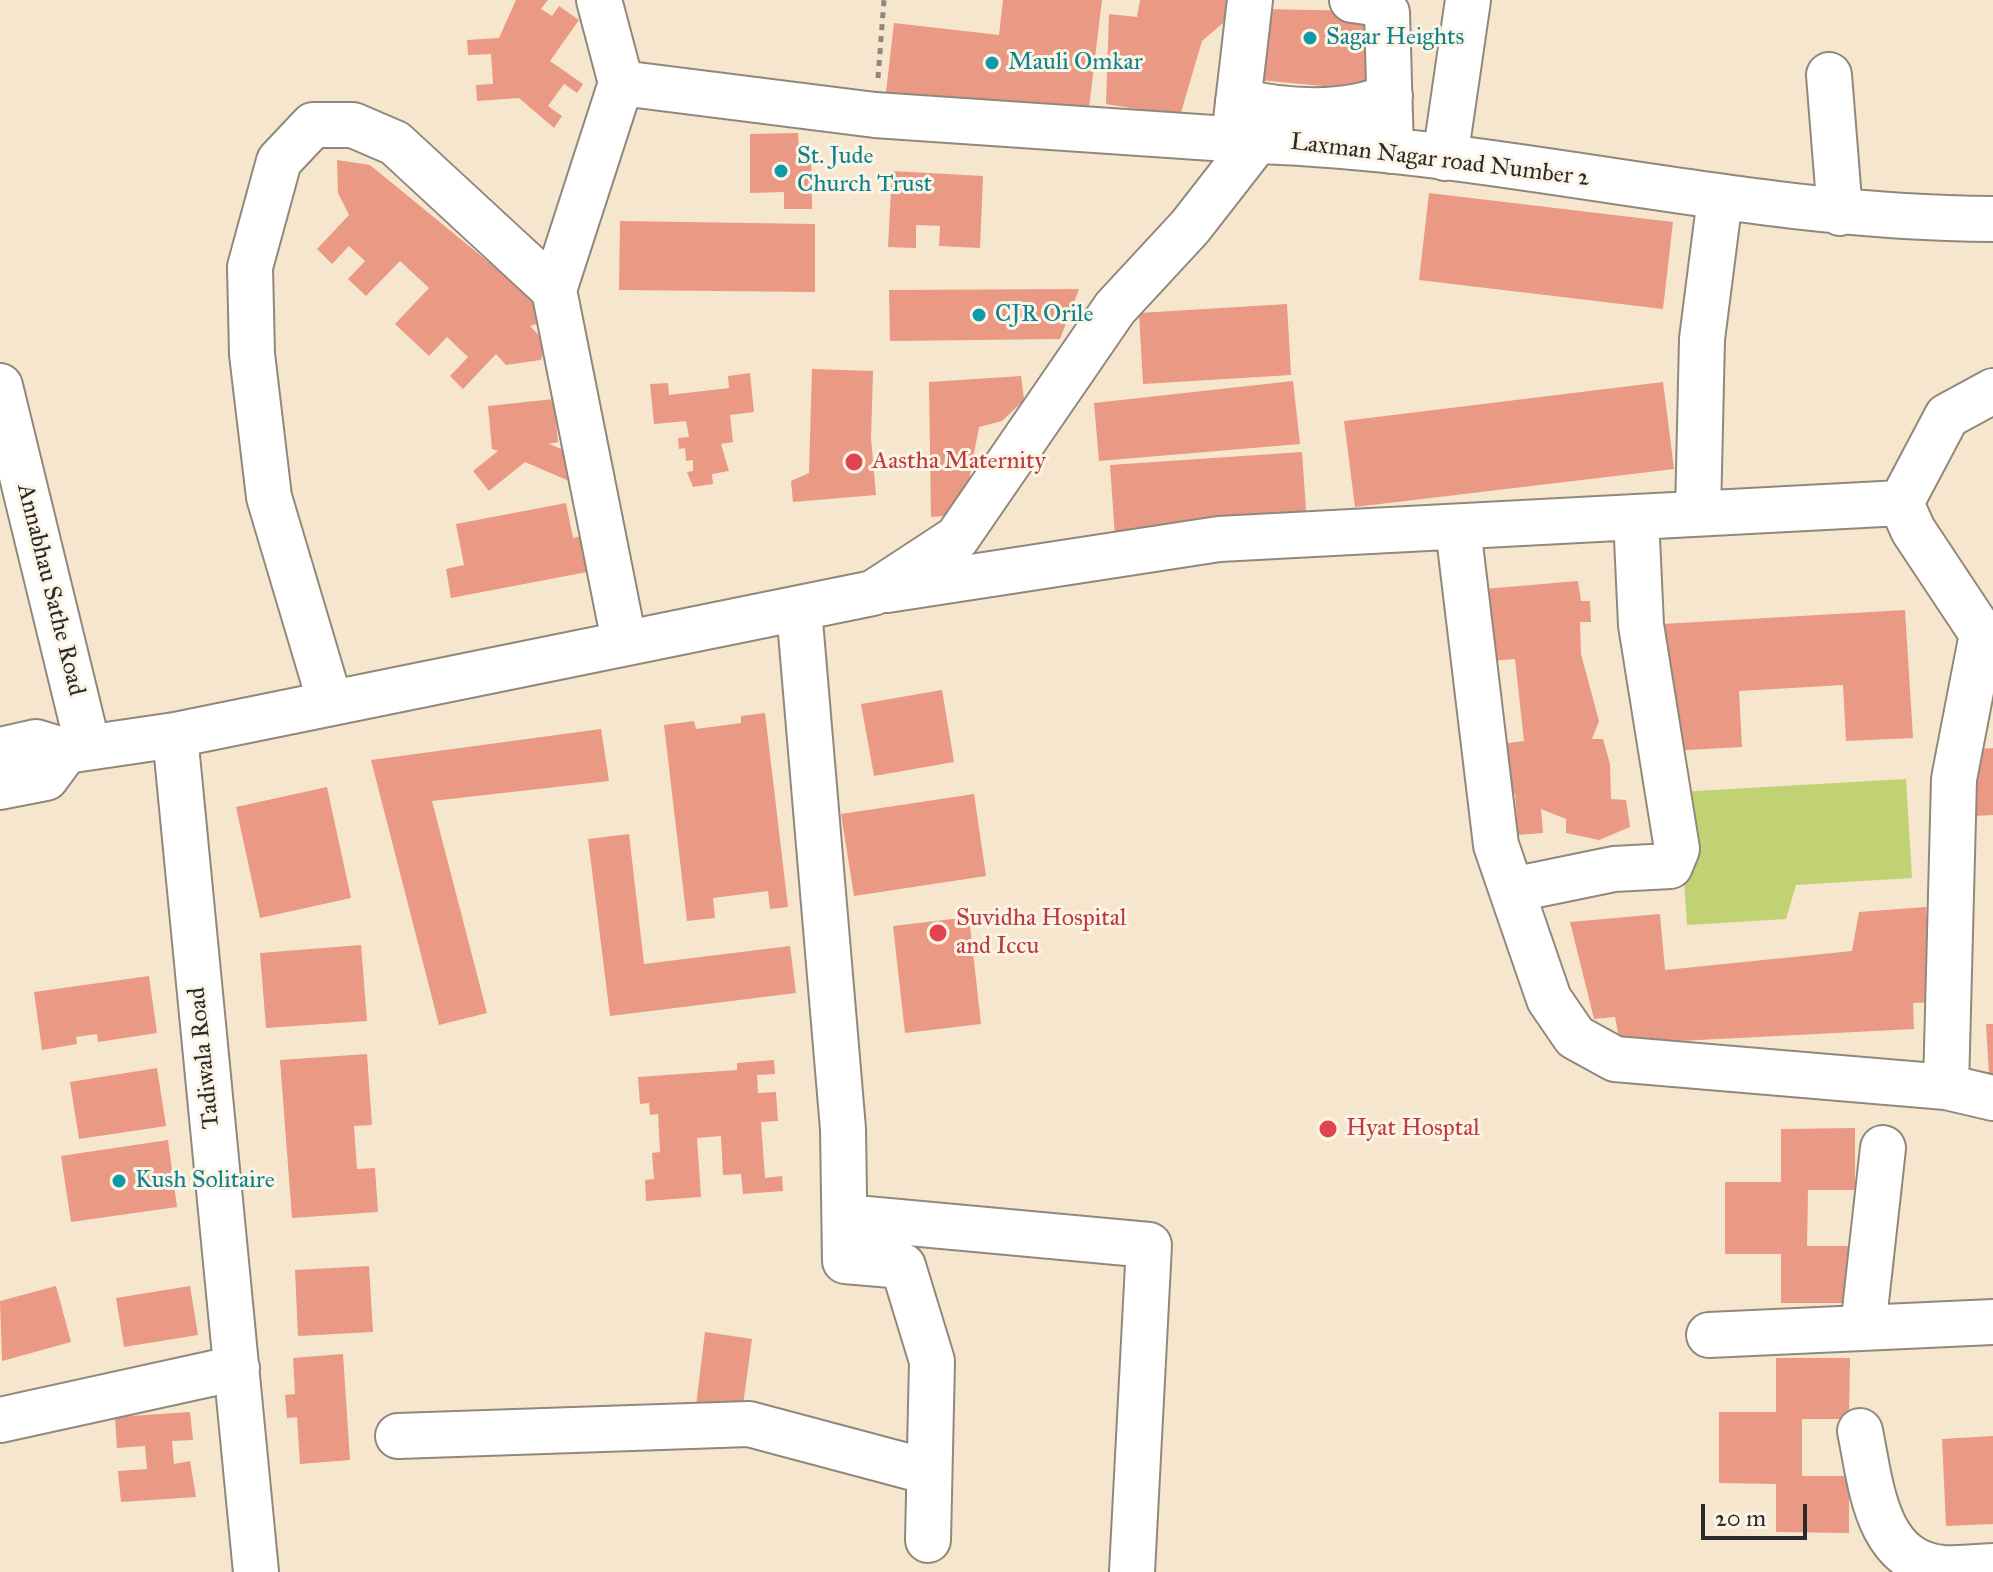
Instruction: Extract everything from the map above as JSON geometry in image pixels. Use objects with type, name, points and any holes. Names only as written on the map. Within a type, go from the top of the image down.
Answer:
[{"type":"street","points":[[599,0],[621,83],[554,290],[624,641]]},
{"type":"street","points":[[1243,127],[1250,0]]},
{"type":"street","points":[[1352,0],[1374,3],[1387,13],[1391,151]]},
{"type":"street","points":[[1445,158],[1468,0]]},
{"type":"street","points":[[1829,75],[1840,213]]},
{"type":"street","points":[[621,83],[875,115],[1243,127],[1263,107],[1343,109],[1365,106],[1390,96]]},
{"type":"street","points":[[330,702],[269,497],[252,354],[250,267],[279,161],[313,125],[353,125],[395,143],[554,290]]},
{"type":"street","name":"Laxman Nagar road Number 2","points":[[0,750],[36,742],[77,749],[175,735],[624,641],[873,593],[957,538],[1115,308],[1190,227],[1243,127],[1332,143],[1840,213],[1903,218],[1993,219]]},
{"type":"street","points":[[1698,513],[1702,339],[1720,198]]},
{"type":"street","name":"Annabhau Sathe Road","points":[[0,386],[77,749]]},
{"type":"street","points":[[1901,503],[1947,416],[1993,391]]},
{"type":"street","points":[[873,593],[1219,539],[1901,503]]},
{"type":"street","points":[[1901,503],[1913,530],[1987,636],[1954,779],[1946,1087]]},
{"type":"street","points":[[1512,890],[1614,869],[1670,866],[1677,849],[1641,625],[1636,517]]},
{"type":"street","points":[[1458,528],[1496,845],[1549,999],[1575,1037],[1615,1059],[1946,1087],[1993,1098]]},
{"type":"street","points":[[799,609],[843,1129],[845,1261],[903,1266],[932,1361],[928,1540]]},
{"type":"street","name":"Tadiwala Road","points":[[175,735],[256,1572]]},
{"type":"street","points":[[0,787],[46,778],[77,749]]},
{"type":"street","points":[[1863,1328],[1883,1148]]},
{"type":"street","points":[[845,1217],[1149,1245],[1132,1572]]},
{"type":"street","points":[[1709,1335],[1993,1322]]},
{"type":"street","points":[[0,1420],[237,1368]]},
{"type":"street","points":[[398,1436],[749,1424],[929,1472]]},
{"type":"street","points":[[1860,1431],[1875,1502],[1890,1540],[1913,1559],[1941,1568],[1993,1566]]},
{"type":"path","points":[[875,115],[884,0]]},
{"type":"green space","points":[[1906,779],[1912,878],[1796,885],[1786,919],[1687,925],[1678,792]]},
{"type":"building","points":[[516,0],[548,0],[541,9],[552,16],[559,6],[579,20],[550,61],[583,84],[577,93],[564,84],[548,106],[562,116],[554,128],[519,98],[477,101],[476,85],[493,84],[491,54],[468,55],[467,40],[499,38]]},
{"type":"building","name":"Mauli Omkar","points":[[1003,0],[1102,0],[1088,116],[886,92],[894,23],[999,35]]},
{"type":"building","points":[[1140,0],[1231,0],[1229,18],[1202,41],[1180,116],[1106,104],[1109,14],[1137,17]]},
{"type":"building","name":"Sagar Heights","points":[[1260,9],[1365,11],[1366,65],[1375,66],[1376,91],[1248,79]]},
{"type":"building","name":"St. Jude Church Trust","points":[[798,133],[799,150],[811,149],[812,209],[784,209],[784,192],[750,193],[750,134]]},
{"type":"building","points":[[337,160],[370,165],[546,309],[542,322],[530,326],[546,343],[541,360],[506,365],[496,354],[463,389],[450,376],[468,357],[447,337],[429,356],[395,324],[429,288],[400,261],[366,296],[348,279],[365,261],[349,246],[332,264],[317,249],[349,215],[338,193]]},
{"type":"building","points":[[892,171],[983,176],[980,248],[939,246],[940,226],[916,225],[916,248],[888,247]]},
{"type":"building","points":[[1429,193],[1673,222],[1663,309],[1419,280]]},
{"type":"building","points":[[620,221],[815,224],[815,292],[619,290]]},
{"type":"building","name":"CJR Orile","points":[[1079,289],[1060,339],[890,341],[889,290]]},
{"type":"building","points":[[1287,304],[1291,375],[1143,384],[1139,313]]},
{"type":"building","points":[[812,369],[873,371],[871,438],[876,495],[793,502],[791,481],[809,473]]},
{"type":"building","points":[[750,373],[754,412],[730,415],[733,442],[721,444],[729,471],[712,474],[713,484],[693,487],[687,472],[693,471],[693,460],[686,461],[685,448],[679,449],[678,438],[689,437],[686,421],[654,424],[650,384],[668,383],[669,395],[729,388],[728,376]]},
{"type":"building","points":[[1021,376],[1024,400],[1002,421],[979,427],[965,501],[954,504],[944,516],[931,517],[929,382]]},
{"type":"building","points":[[1293,381],[1300,444],[1099,461],[1094,403]]},
{"type":"building","points":[[1663,382],[1674,469],[1355,507],[1344,421]]},
{"type":"building","points":[[554,399],[558,442],[549,444],[579,456],[569,481],[525,462],[489,491],[473,471],[498,451],[492,449],[488,406]]},
{"type":"building","points":[[1302,452],[1307,525],[1115,537],[1110,465]]},
{"type":"building","points":[[566,503],[573,538],[590,534],[597,570],[451,598],[446,569],[464,565],[456,524]]},
{"type":"building","points":[[1578,581],[1581,601],[1590,601],[1591,622],[1580,622],[1581,654],[1599,721],[1592,739],[1603,739],[1610,764],[1611,799],[1626,800],[1630,827],[1599,840],[1566,833],[1566,819],[1541,809],[1543,833],[1518,835],[1515,794],[1504,792],[1492,745],[1524,741],[1515,659],[1480,662],[1472,590]]},
{"type":"building","points":[[1905,610],[1913,738],[1846,741],[1843,685],[1739,691],[1742,747],[1669,751],[1662,624]]},
{"type":"building","points":[[942,690],[954,762],[874,776],[861,704]]},
{"type":"building","points":[[765,713],[788,907],[770,909],[768,891],[713,898],[715,918],[687,921],[664,725],[694,721],[696,729],[741,723],[741,716]]},
{"type":"building","points":[[601,729],[609,781],[432,801],[487,1013],[439,1025],[371,760]]},
{"type":"building","points":[[1993,748],[1993,815],[1973,816],[1969,750]]},
{"type":"building","points":[[327,787],[351,898],[260,918],[236,807]]},
{"type":"building","points":[[974,794],[986,876],[854,896],[841,814]]},
{"type":"building","points":[[629,834],[644,964],[790,946],[796,993],[610,1016],[588,839]]},
{"type":"building","points":[[1926,907],[1934,1002],[1913,1003],[1914,1029],[1620,1044],[1615,1017],[1594,1019],[1570,922],[1660,914],[1665,970],[1852,951],[1859,912]]},
{"type":"building","points":[[969,917],[981,1024],[905,1033],[893,926]]},
{"type":"building","points":[[361,945],[367,1021],[266,1028],[260,953]]},
{"type":"building","points":[[149,976],[157,1033],[98,1042],[97,1034],[76,1037],[77,1044],[42,1050],[34,992]]},
{"type":"building","points":[[1986,1024],[1993,1024],[1993,1089],[1990,1090]]},
{"type":"building","points":[[367,1054],[372,1125],[354,1126],[357,1169],[375,1168],[378,1212],[292,1218],[280,1060]]},
{"type":"building","points":[[774,1060],[775,1074],[757,1075],[758,1093],[776,1092],[778,1121],[761,1122],[765,1178],[782,1176],[783,1191],[743,1194],[741,1174],[723,1175],[721,1136],[697,1138],[701,1197],[646,1201],[645,1180],[654,1179],[652,1153],[660,1152],[658,1114],[650,1115],[649,1103],[640,1104],[638,1077],[737,1070],[737,1063]]},
{"type":"building","points":[[157,1068],[166,1126],[79,1139],[70,1082]]},
{"type":"building","points":[[1855,1128],[1855,1190],[1808,1190],[1807,1246],[1855,1246],[1855,1303],[1781,1303],[1781,1254],[1725,1254],[1725,1182],[1781,1182],[1781,1129]]},
{"type":"building","name":"Kush Solitaire","points":[[168,1140],[177,1207],[71,1222],[61,1156]]},
{"type":"building","points":[[369,1266],[373,1332],[298,1336],[295,1270]]},
{"type":"building","points":[[56,1286],[71,1342],[2,1361],[0,1301]]},
{"type":"building","points":[[190,1286],[198,1335],[124,1347],[116,1298]]},
{"type":"building","points":[[705,1332],[752,1339],[742,1412],[696,1406]]},
{"type":"building","points":[[343,1354],[350,1460],[300,1464],[297,1417],[287,1418],[285,1395],[295,1394],[293,1358]]},
{"type":"building","points":[[1776,1358],[1850,1358],[1849,1419],[1802,1419],[1802,1476],[1849,1476],[1849,1533],[1776,1532],[1776,1484],[1719,1483],[1719,1412],[1776,1412]]},
{"type":"building","points":[[190,1412],[193,1440],[172,1441],[174,1464],[190,1461],[196,1497],[121,1502],[118,1471],[147,1469],[145,1446],[117,1448],[115,1417]]},
{"type":"building","points":[[1993,1436],[1993,1524],[1946,1526],[1942,1439]]},
{"type":"place","name":"Sagar Heights","points":[[1310,38]]},
{"type":"place","name":"Mauli Omkar","points":[[992,63]]},
{"type":"place","name":"St. Jude Church Trust","points":[[781,171]]},
{"type":"place","name":"CJR Orile","points":[[979,315]]},
{"type":"place","name":"Aastha Maternity","points":[[854,462]]},
{"type":"place","name":"Suvidha Hospital and Iccu","points":[[938,933]]},
{"type":"place","name":"Hyat Hosptal","points":[[1328,1129]]},
{"type":"place","name":"Kush Solitaire","points":[[119,1181]]}]
